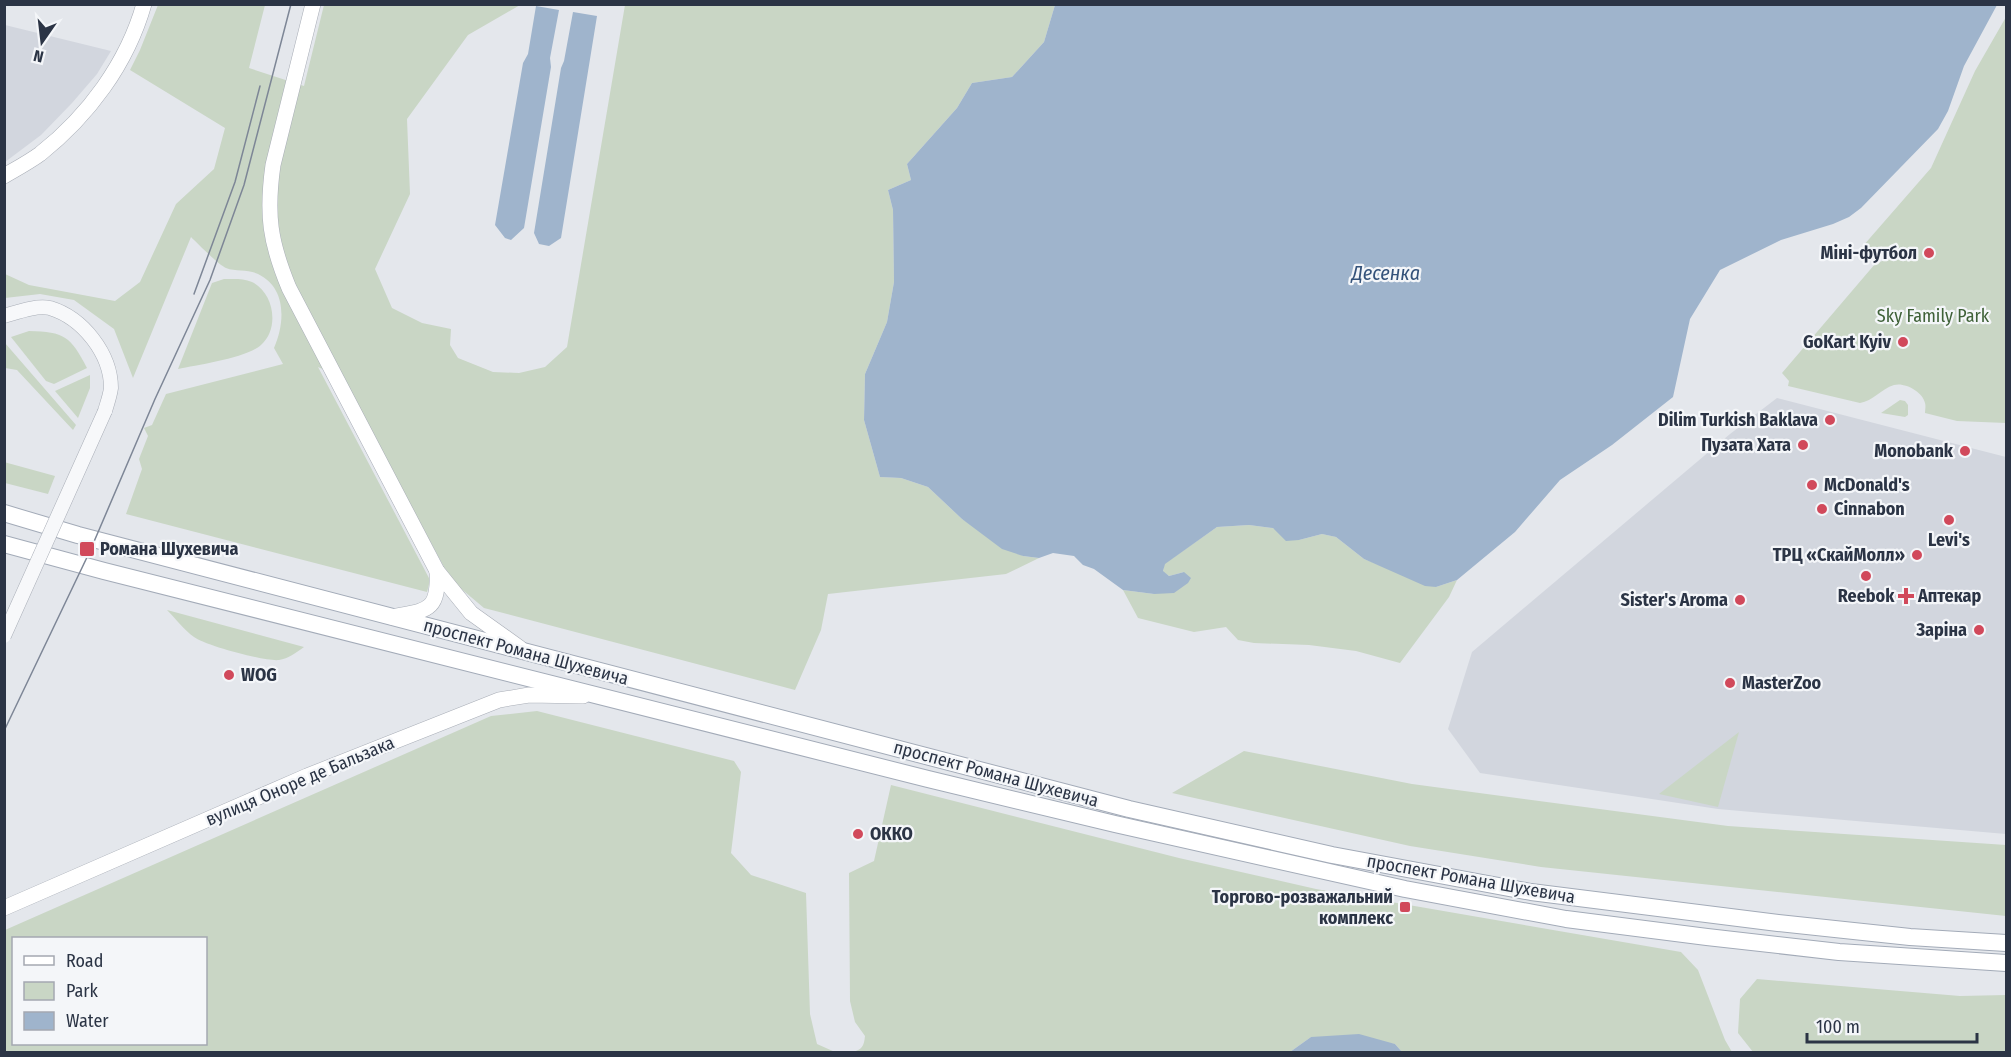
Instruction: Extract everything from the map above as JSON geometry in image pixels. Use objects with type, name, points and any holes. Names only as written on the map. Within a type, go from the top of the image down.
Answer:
[{"type":"main road","points":[[4,176],[38,155],[63,134],[89,106],[122,60],[144,4]]},
{"type":"main road","points":[[313,4],[273,165],[269,205],[270,227],[277,259],[289,288],[437,571],[470,613],[525,651]]},
{"type":"main road","name":"проспект Романа Шухевича","points":[[4,513],[78,535],[1129,809],[1343,857],[1531,892],[1778,923],[1910,937],[2007,943]]},
{"type":"main road","name":"проспект Романа Шухевича","points":[[4,544],[917,776],[1394,887],[1526,912],[1659,931],[1839,952],[2007,963]]},
{"type":"main road","points":[[392,617],[424,611],[432,604],[438,589],[437,571]]},
{"type":"main road","name":"вулиця Оноре де Бальзака","points":[[4,908],[307,776],[499,700],[529,695],[604,696]]},
{"type":"street","points":[[4,316],[23,310],[48,308],[68,316],[83,328],[96,344],[107,364],[111,392],[105,411],[4,636]]},
{"type":"shaded area","points":[[5,25],[111,51],[97,74],[72,103],[41,135],[5,162]]},
{"type":"shaded area","points":[[1777,398],[2006,457],[2006,834],[1718,809],[1480,773],[1448,729],[1472,652],[1730,434]]},
{"type":"green space","points":[[158,5],[265,5],[249,68],[304,86],[324,5],[520,5],[468,35],[407,119],[410,194],[375,269],[392,308],[422,323],[451,329],[450,345],[458,358],[493,372],[519,373],[545,367],[567,347],[625,5],[1055,5],[1044,42],[1012,77],[972,83],[957,108],[907,164],[911,180],[888,190],[893,210],[894,282],[887,322],[865,374],[864,420],[880,477],[901,478],[928,487],[962,519],[1023,556],[1039,558],[1006,574],[828,594],[821,630],[795,690],[484,608],[459,587],[444,567],[342,378],[318,367],[430,580],[427,592],[126,514],[142,469],[139,459],[148,436],[144,428],[152,425],[166,394],[283,364],[274,348],[280,328],[281,307],[274,288],[258,274],[223,266],[191,237],[133,378],[114,329],[74,300],[40,294],[5,298],[5,274],[29,285],[115,301],[140,282],[176,204],[214,169],[225,128],[130,70]]},
{"type":"green space","name":"Sky Family Park","points":[[2006,17],[2006,423],[1957,421],[1925,413],[1924,399],[1921,395],[1913,389],[1898,384],[1860,403],[1788,386],[1789,381],[1782,373],[1875,264],[1887,259],[1863,246],[1931,168],[1975,71]]},
{"type":"green space","points":[[224,279],[252,282],[265,294],[272,311],[271,330],[267,338],[261,345],[245,354],[178,369],[212,283]]},
{"type":"green space","points":[[29,331],[51,333],[65,338],[71,342],[87,368],[54,384],[46,381],[11,337]]},
{"type":"green space","points":[[5,343],[76,425],[73,430],[17,370],[5,368]]},
{"type":"green space","points":[[90,375],[90,388],[78,418],[55,391]]},
{"type":"green space","points":[[1900,400],[1905,401],[1908,405],[1908,415],[1905,417],[1881,413]]},
{"type":"green space","points":[[4,462],[55,476],[48,494],[5,483]]},
{"type":"green space","points":[[1249,525],[1273,528],[1299,540],[1322,534],[1336,537],[1364,559],[1436,587],[1457,580],[1449,597],[1400,663],[1356,651],[1238,640],[1226,627],[1194,632],[1138,618],[1123,590],[1154,594],[1184,572],[1169,576],[1163,572],[1164,564],[1217,527]]},
{"type":"green space","points":[[167,610],[304,647],[289,657],[279,660],[235,652],[194,637]]},
{"type":"green space","points":[[537,711],[734,761],[741,772],[731,853],[751,875],[806,893],[810,1014],[817,1044],[835,1052],[5,1052],[5,930],[491,716]]},
{"type":"green space","points":[[1739,732],[1718,807],[1659,794]]},
{"type":"green space","points":[[1244,751],[1412,784],[1728,826],[2006,845],[2006,916],[1541,867],[1410,846],[1172,793]]},
{"type":"green space","points":[[891,785],[1179,858],[1316,889],[1681,952],[1698,970],[1725,1040],[1732,1052],[1402,1052],[1395,1044],[1311,1037],[1290,1052],[852,1052],[862,1047],[865,1036],[855,1022],[850,1001],[849,873],[874,861]]},
{"type":"green space","points":[[1757,979],[1960,996],[2006,995],[2006,1052],[1753,1052],[1738,1033],[1740,999]]},
{"type":"water","name":"Десенка","points":[[1055,5],[1997,5],[1964,66],[1948,111],[1938,129],[1861,208],[1849,217],[1781,240],[1720,270],[1690,319],[1673,397],[1612,445],[1560,480],[1515,532],[1457,580],[1436,587],[1425,586],[1364,559],[1336,537],[1322,534],[1286,541],[1273,528],[1249,525],[1217,527],[1165,564],[1163,571],[1169,576],[1184,572],[1191,578],[1174,593],[1154,594],[1123,590],[1094,569],[1083,565],[1074,556],[1053,553],[1039,558],[1023,556],[1002,549],[962,519],[928,487],[901,478],[880,477],[864,420],[865,374],[887,322],[894,282],[893,210],[888,190],[911,180],[907,164],[957,108],[972,83],[1012,77],[1044,42]]},
{"type":"water","points":[[536,6],[559,10],[524,228],[511,240],[505,238],[495,225],[523,63],[528,54]]},
{"type":"water","points":[[573,12],[597,16],[561,238],[549,246],[539,244],[534,233],[561,68]]},
{"type":"water","points":[[1359,1034],[1395,1044],[1402,1052],[1290,1052],[1311,1037]]},
{"type":"tram line","points":[[4,731],[90,551],[155,399],[210,280],[244,185],[291,4]]},
{"type":"tram line","points":[[194,294],[235,182],[260,86]]},
{"type":"place","name":"Міні-футбол","points":[[1929,253]]},
{"type":"place","name":"GoKart Kyiv","points":[[1903,342]]},
{"type":"place","name":"Dilim Turkish Baklava","points":[[1830,420]]},
{"type":"place","name":"Пузата Хата","points":[[1803,445]]},
{"type":"place","name":"Monobank","points":[[1965,451]]},
{"type":"place","name":"McDonald's","points":[[1812,485]]},
{"type":"place","name":"Cinnabon","points":[[1822,509]]},
{"type":"place","name":"Levi's","points":[[1949,520]]},
{"type":"place","name":"Романа Шухевича","points":[[87,549]]},
{"type":"place","name":"ТРЦ «СкайМолл»","points":[[1917,555]]},
{"type":"place","name":"Reebok","points":[[1866,576]]},
{"type":"place","name":"Аптекар","points":[[1906,596]]},
{"type":"place","name":"Sister's Aroma","points":[[1740,600]]},
{"type":"place","name":"Заріна","points":[[1979,630]]},
{"type":"place","name":"WOG","points":[[229,675]]},
{"type":"place","name":"MasterZoo","points":[[1730,683]]},
{"type":"place","name":"ОККО","points":[[858,834]]},
{"type":"place","name":"Торгово-розважальний комплекс","points":[[1405,907]]}]
